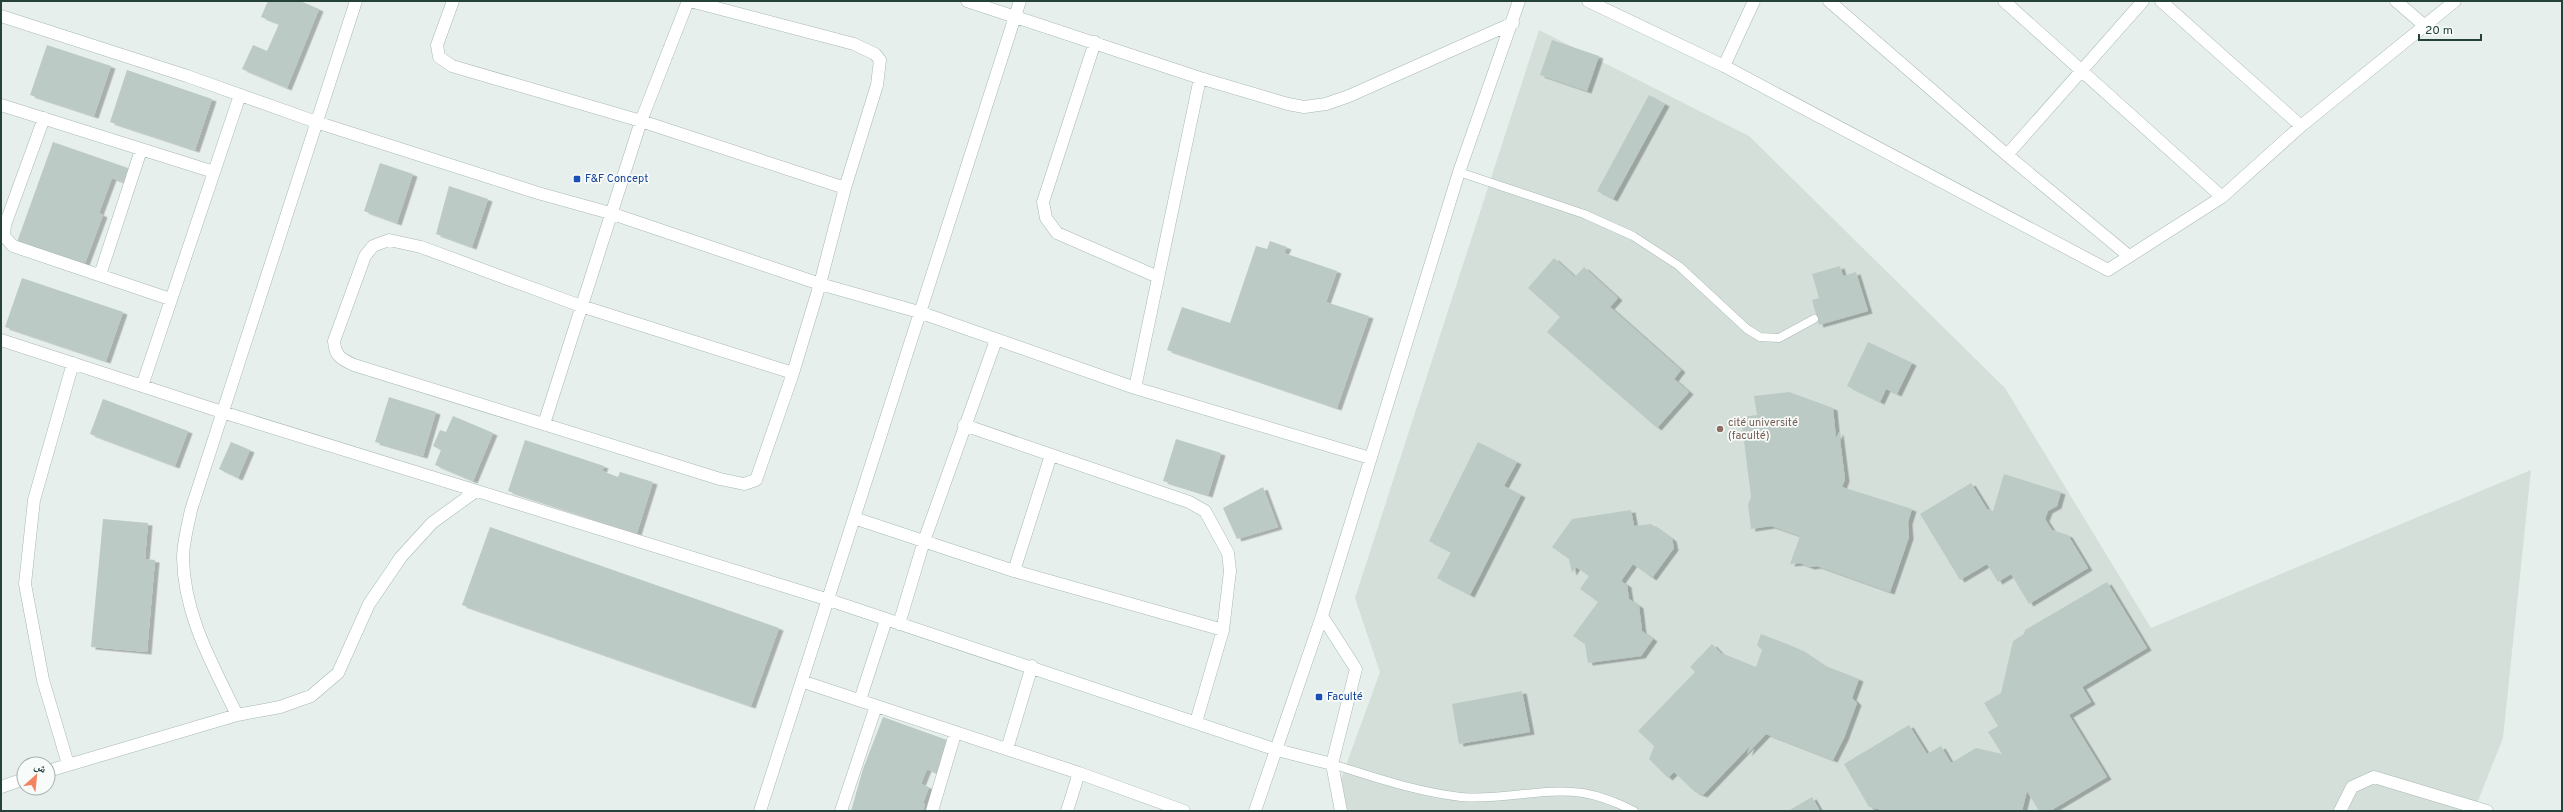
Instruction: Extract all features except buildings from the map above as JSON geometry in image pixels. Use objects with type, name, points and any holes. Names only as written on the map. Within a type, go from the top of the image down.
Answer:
[{"type":"street","points":[[238,716],[202,642],[188,607],[183,557],[191,510],[222,412],[319,123],[356,1]]},
{"type":"street","points":[[453,1],[436,45],[439,57],[452,66],[641,121],[845,188]]},
{"type":"street","points":[[544,424],[581,306],[610,213],[641,121],[689,1],[854,44],[875,54],[880,60],[877,85],[845,188],[820,284],[793,373],[761,472],[756,480],[750,483],[734,483],[720,479],[354,365],[339,358],[334,350],[334,341],[365,256],[373,246],[389,240],[421,247],[581,306],[793,373]]},
{"type":"street","points":[[967,1],[1095,42],[1200,78],[1288,104],[1304,107],[1326,104],[1349,96],[1513,23]]},
{"type":"street","points":[[760,811],[804,682],[919,312],[1020,1]]},
{"type":"street","points":[[1255,811],[1322,616],[1459,172],[1520,1]]},
{"type":"street","points":[[1588,1],[1724,66],[2108,270],[2222,197],[2301,126],[2455,1]]},
{"type":"street","points":[[1724,66],[1754,1]]},
{"type":"street","points":[[1829,1],[2007,155],[2129,256]]},
{"type":"street","points":[[2004,1],[2222,197]]},
{"type":"street","points":[[2007,155],[2143,1]]},
{"type":"street","points":[[2160,1],[2301,126]]},
{"type":"street","points":[[2396,1],[2425,26]]},
{"type":"street","points":[[1,16],[240,95],[319,123],[538,193],[610,213],[820,284],[919,312],[1135,388],[1370,458]]},
{"type":"street","points":[[1095,42],[1043,202],[1046,218],[1057,233],[1158,277]]},
{"type":"street","points":[[1135,388],[1200,78]]},
{"type":"street","points":[[142,386],[170,299],[240,95]]},
{"type":"street","points":[[1,105],[214,172]]},
{"type":"street","points":[[44,118],[5,225],[4,236],[13,246],[170,299]]},
{"type":"street","points":[[100,275],[141,150]]},
{"type":"street","points":[[1,340],[222,412],[829,600],[886,620],[1032,666],[1277,750],[1332,764]]},
{"type":"street","points":[[899,624],[924,541],[964,425],[996,340]]},
{"type":"street","points":[[68,764],[43,680],[25,584],[34,500],[73,363]]},
{"type":"street","points":[[964,425],[1189,502],[1205,512],[1228,553],[1230,571],[1223,630],[1196,722]]},
{"type":"street","points":[[1014,571],[1051,455]]},
{"type":"street","points":[[56,768],[238,716],[280,707],[310,696],[338,673],[369,604],[401,557],[432,523],[476,491]]},
{"type":"street","points":[[854,518],[1014,571],[1223,630]]},
{"type":"street","points":[[1322,616],[1356,669],[1332,764],[1341,811]]},
{"type":"street","points":[[860,700],[886,620]]},
{"type":"street","points":[[1007,749],[1032,666]]},
{"type":"street","points":[[804,682],[860,700],[955,734],[1007,749],[1079,773],[1166,808],[1184,811]]},
{"type":"street","points":[[841,811],[876,706]]},
{"type":"street","points":[[932,811],[955,734]]},
{"type":"street","points":[[1067,811],[1079,773]]},
{"type":"street","points":[[2340,811],[2352,786],[2374,777],[2486,811]]},
{"type":"street","points":[[1,787],[16,782]]},
{"type":"lane","points":[[1459,172],[1584,214],[1633,236],[1679,266],[1747,329],[1760,337],[1779,338],[1814,318]]},
{"type":"lane","points":[[1332,764],[1412,789],[1437,794],[1484,798],[1547,792],[1582,793],[1599,796],[1634,811]]},
{"type":"shaded area","name":"cité université (faculté)","points":[[1539,30],[1749,136],[2005,388],[2151,628],[2531,470],[2503,738],[2474,811],[1348,811],[1337,790],[1380,672],[1355,598]]},
{"type":"place","name":"F&F Concept","points":[[577,179]]},
{"type":"place","name":"cité université (faculté)","points":[[1720,429]]},
{"type":"place","name":"Faculté","points":[[1319,697]]}]
